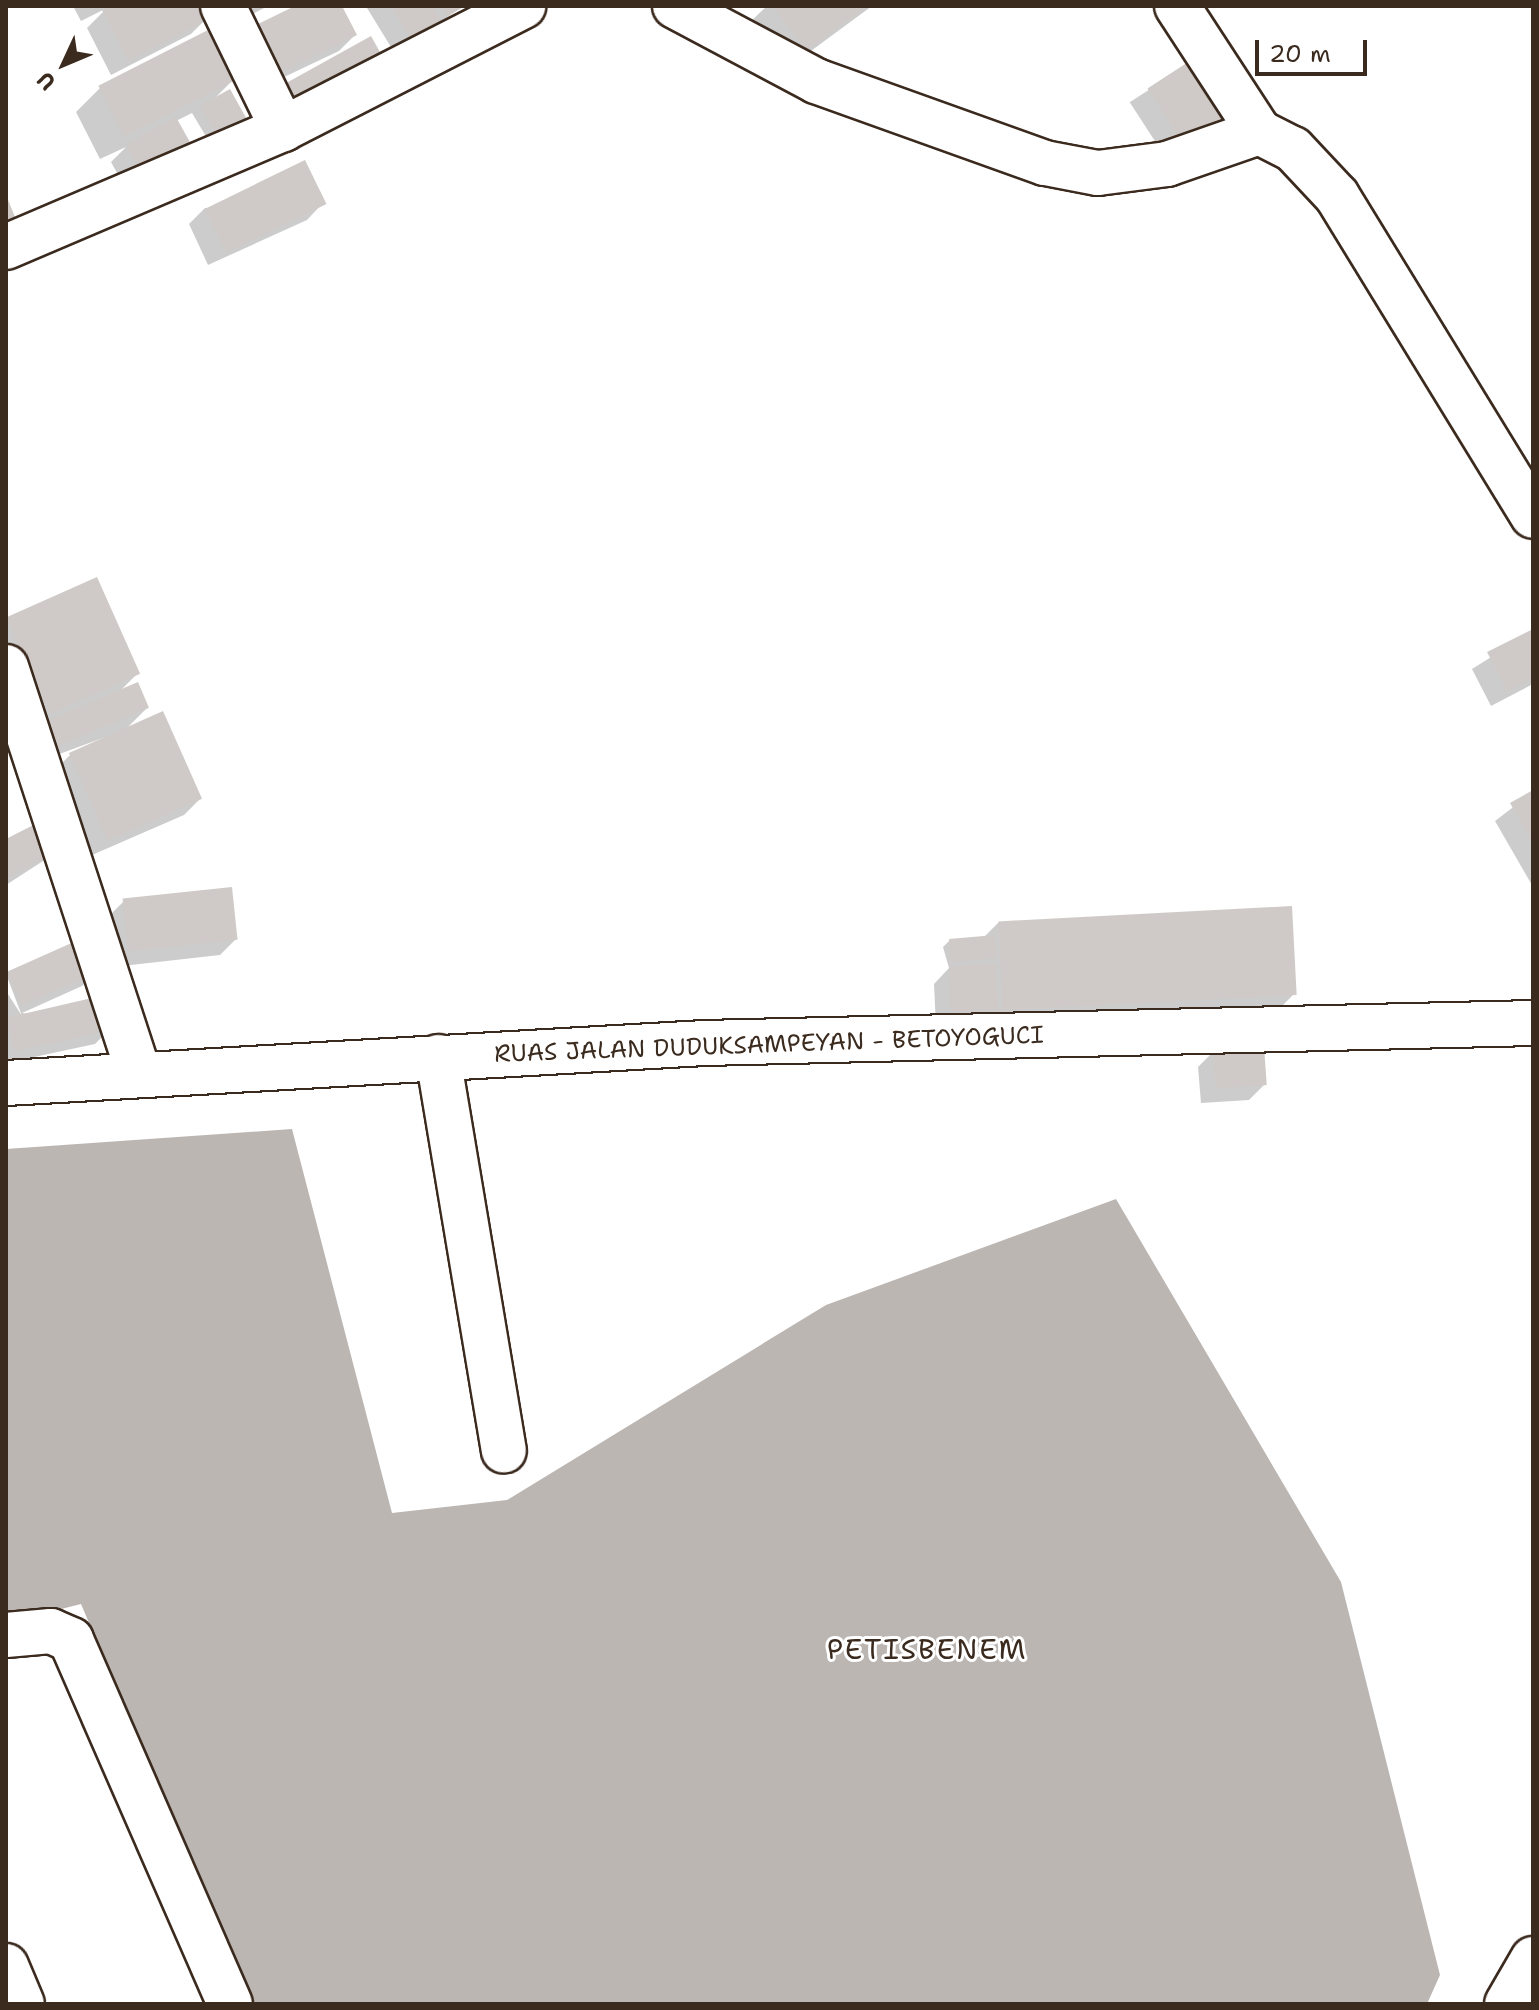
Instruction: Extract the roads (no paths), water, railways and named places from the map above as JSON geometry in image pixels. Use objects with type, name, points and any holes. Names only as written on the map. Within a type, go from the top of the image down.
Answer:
[{"type":"street","points":[[223,6],[283,129]]},
{"type":"street","points":[[6,247],[283,129],[523,6]]},
{"type":"street","points":[[675,6],[739,20],[816,81],[1045,163],[1098,173],[1167,164],[1259,132]]},
{"type":"street","points":[[1177,6],[1259,132],[1293,149],[1337,196],[1533,516]]},
{"type":"street","points":[[6,667],[139,1074]]},
{"type":"street","name":"RUAS JALAN DUDUKSAMPEYAN - BETOYOGUCI","points":[[6,1083],[704,1043],[1533,1023]]},
{"type":"street","points":[[438,1057],[504,1450]]},
{"type":"street","points":[[6,1635],[51,1631],[71,1640],[230,2004]]},
{"type":"street","points":[[1507,2004],[1533,1959]]},
{"type":"street","points":[[6,1966],[22,2004]]},
{"type":"district","name":"PETISBENEM","points":[[927,1649]]}]
